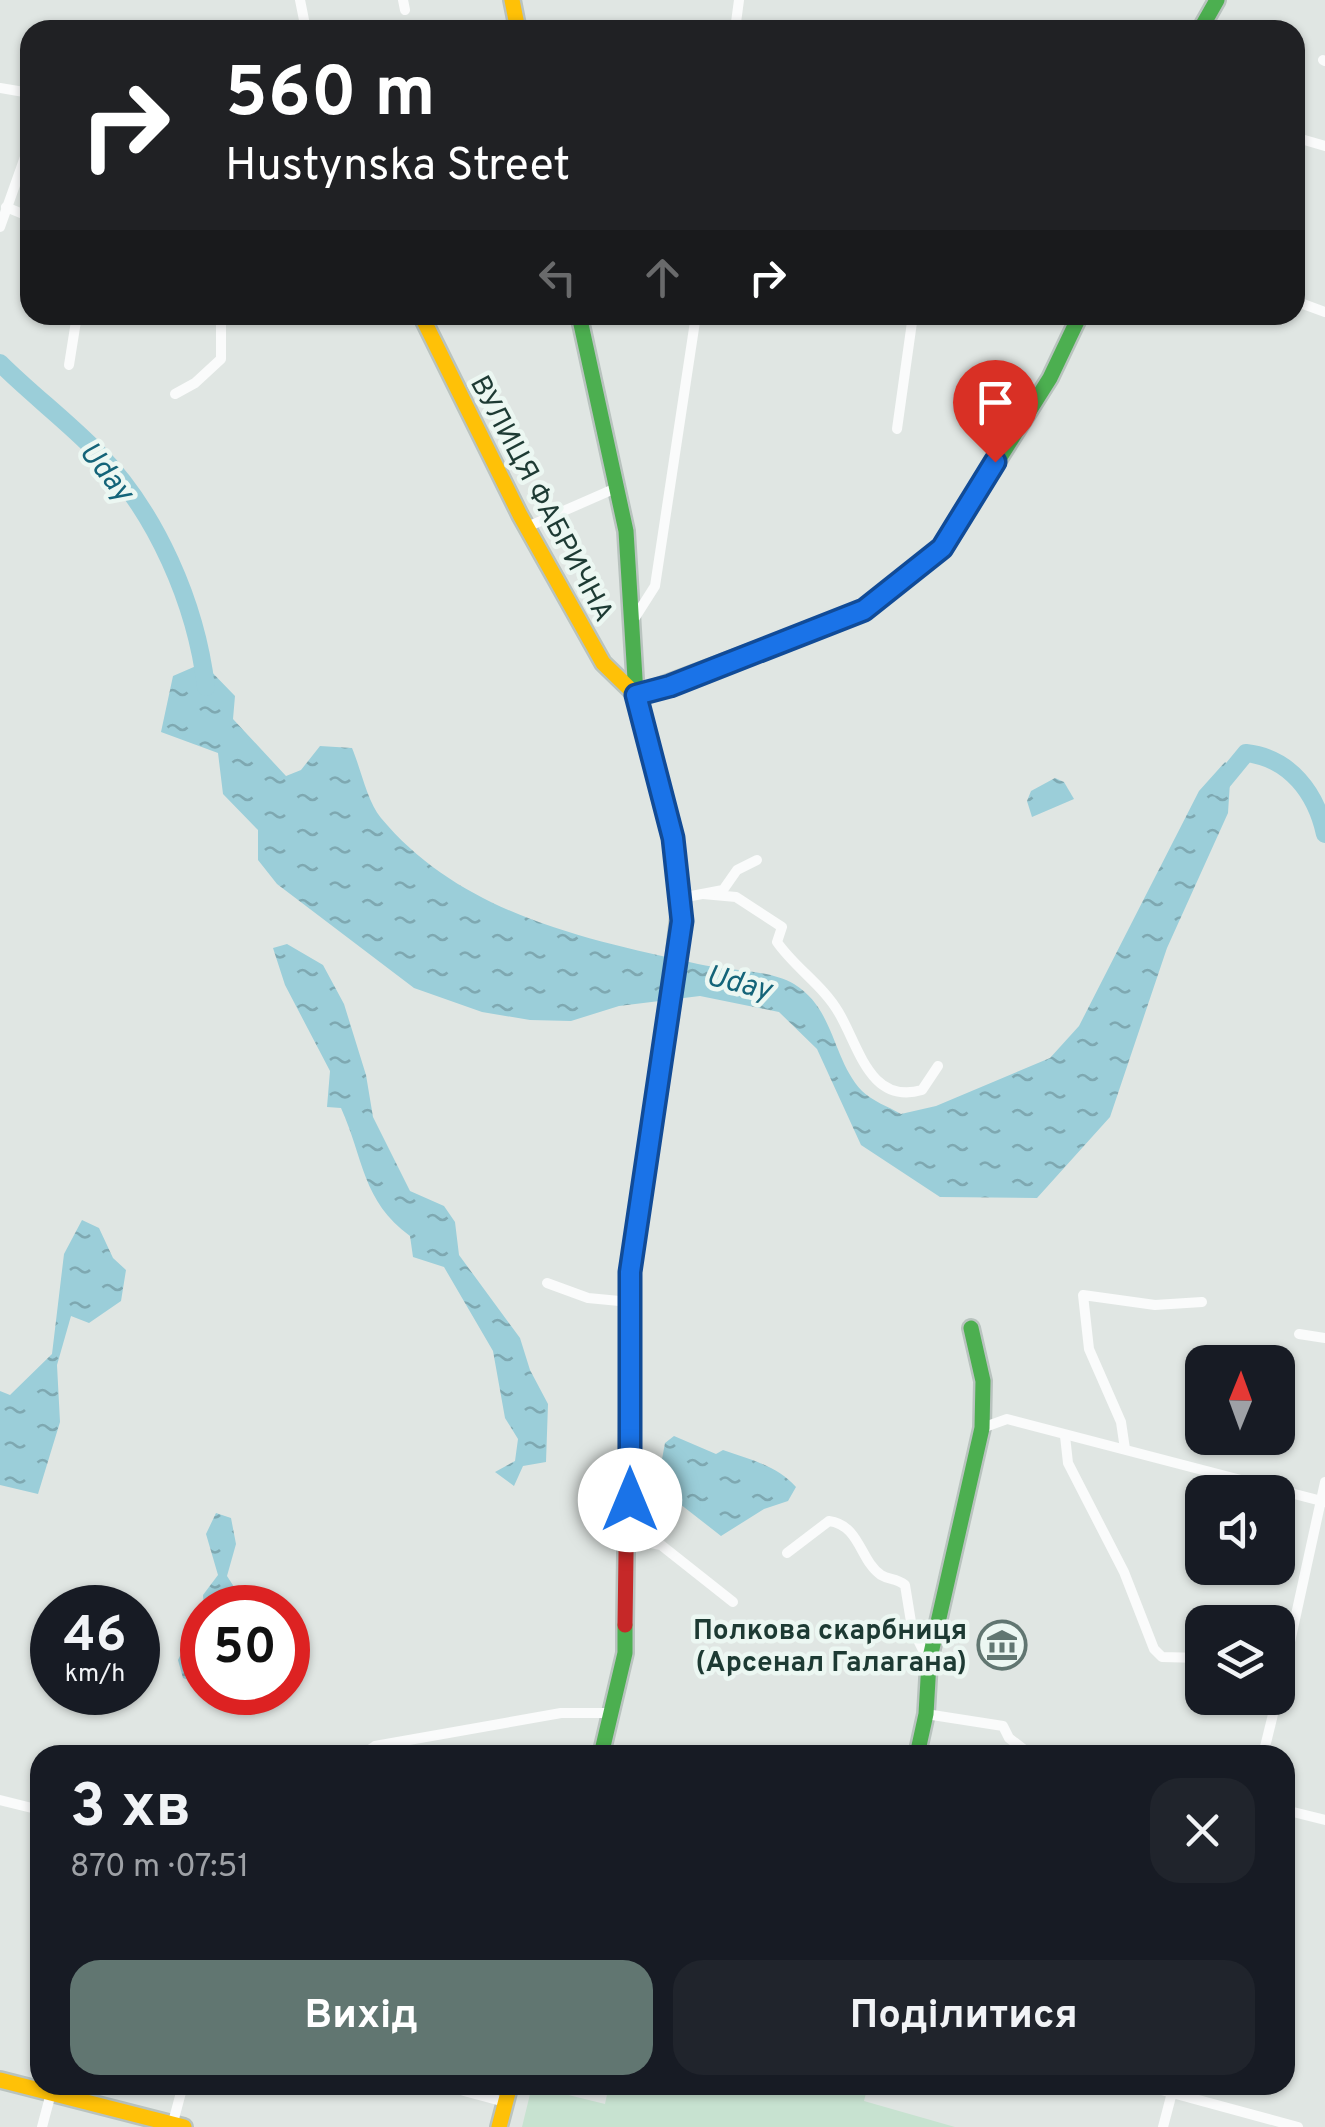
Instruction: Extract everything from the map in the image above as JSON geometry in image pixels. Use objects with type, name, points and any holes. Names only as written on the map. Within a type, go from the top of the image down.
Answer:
[{"type":"main road","name":"ВУЛИЦЯ ФАБРИЧНА","points":[[426,325],[527,528],[603,663],[636,695]]},
{"type":"main road","points":[[581,325],[616,488],[634,619],[636,695],[673,838],[682,898],[669,1024],[630,1272],[630,1540],[625,1653],[604,1745]]},
{"type":"main road","points":[[636,695],[670,686],[864,610],[908,578],[942,548],[1050,378],[1075,325]]},
{"type":"main road","points":[[919,1745],[926,1714],[928,1662],[982,1428],[984,1381],[972,1328]]},
{"type":"main road","points":[[0,2080],[30,2088]]},
{"type":"main road","points":[[59,2095],[176,2126]]},
{"type":"main road","points":[[499,2127],[507,2095]]},
{"type":"street","points":[[0,226],[20,169]]},
{"type":"street","points":[[6,207],[20,213]]},
{"type":"street","points":[[69,366],[76,325]]},
{"type":"street","points":[[175,394],[196,383],[221,360],[220,325]]},
{"type":"street","points":[[634,619],[655,586],[694,325]]},
{"type":"street","points":[[897,428],[912,325]]},
{"type":"street","points":[[527,528],[616,488]]},
{"type":"street","points":[[682,898],[723,890],[737,870],[757,860]]},
{"type":"street","points":[[703,894],[736,897],[782,926],[777,942],[841,1015],[857,1053],[888,1090],[905,1095],[922,1090],[938,1066]]},
{"type":"street","points":[[548,1283],[588,1298],[630,1302]]},
{"type":"street","points":[[1125,1449],[1121,1422],[1089,1350],[1082,1295],[1155,1305],[1202,1302]]},
{"type":"street","points":[[1299,1334],[1325,1338]]},
{"type":"street","points":[[982,1428],[1008,1419],[1322,1502]]},
{"type":"street","points":[[1064,1436],[1068,1463],[1111,1542],[1154,1649],[1162,1657],[1185,1658]]},
{"type":"street","points":[[1295,1616],[1325,1482]]},
{"type":"street","points":[[787,1552],[828,1521],[839,1523],[862,1544],[879,1574],[904,1584],[912,1628],[928,1662]]},
{"type":"street","points":[[630,1540],[661,1545],[733,1602]]},
{"type":"street","points":[[384,1745],[561,1712],[613,1713]]},
{"type":"street","points":[[926,1714],[1003,1726],[1018,1745]]},
{"type":"street","points":[[1266,1745],[1273,1715]]},
{"type":"street","points":[[0,1800],[30,1808]]},
{"type":"street","points":[[1295,1812],[1325,1820]]},
{"type":"street","points":[[42,2127],[50,2095]]},
{"type":"street","points":[[176,2126],[181,2095]]},
{"type":"street","points":[[479,2095],[505,2102]]},
{"type":"street","points":[[1163,2127],[1171,2095]]},
{"type":"street","points":[[1192,2095],[1298,2127]]},
{"type":"green space","points":[[530,2095],[568,2095],[605,2104],[607,2095],[866,2095],[864,2101],[955,2127],[522,2127]]},
{"type":"water","points":[[203,663],[235,696],[233,719],[286,776],[301,770],[320,746],[352,748],[381,818],[413,851],[486,899],[526,917],[611,944],[772,976],[794,984],[818,1007],[844,1064],[862,1091],[901,1114],[936,1106],[1050,1058],[1079,1026],[1199,791],[1225,762],[1231,767],[1228,813],[1167,948],[1110,1117],[1037,1198],[940,1197],[861,1145],[817,1049],[779,1012],[700,996],[619,1006],[571,1021],[530,1020],[482,1012],[414,988],[277,884],[258,860],[258,830],[223,794],[218,753],[161,732],[173,676]]},
{"type":"water","points":[[1055,778],[1064,782],[1074,799],[1032,817],[1027,801],[1031,791]]},
{"type":"water","points":[[287,944],[323,965],[344,1004],[366,1075],[373,1117],[410,1191],[444,1206],[455,1222],[459,1255],[520,1338],[530,1370],[548,1404],[546,1462],[523,1466],[514,1486],[495,1472],[515,1461],[518,1439],[505,1418],[493,1351],[444,1267],[413,1257],[410,1236],[394,1223],[373,1194],[341,1108],[327,1107],[330,1071],[285,985],[273,948]]},
{"type":"water","points":[[82,1220],[99,1228],[113,1258],[126,1270],[121,1301],[89,1323],[71,1316],[57,1365],[60,1422],[38,1494],[0,1485],[0,1391],[10,1395],[52,1354],[64,1254]]},
{"type":"water","points":[[674,1436],[716,1454],[723,1450],[762,1464],[796,1487],[788,1501],[764,1509],[721,1536],[657,1486],[665,1443]]},
{"type":"water","points":[[216,1513],[231,1518],[236,1544],[227,1576],[233,1585],[210,1585],[218,1575],[206,1534]]},
{"type":"waterway","name":"Uday","points":[[0,363],[97,452],[138,502],[183,592],[206,687]]},
{"type":"waterway","name":"Uday","points":[[1218,787],[1246,753],[1276,762],[1308,792],[1325,834]]},
{"type":"traffic: fast","points":[[1206,20],[1217,0]]},
{"type":"traffic: fast","points":[[581,325],[626,531],[636,695],[673,838],[681,898],[661,1076]]},
{"type":"traffic: fast","points":[[636,695],[864,610],[942,549],[1050,378],[1075,325]]},
{"type":"traffic: fast","points":[[919,1745],[926,1714],[929,1662],[982,1428],[983,1381],[971,1328]]},
{"type":"traffic: fast","points":[[603,1745],[625,1653],[625,1625]]},
{"type":"traffic: slow","points":[[512,0],[516,20]]},
{"type":"traffic: slow","points":[[426,325],[520,515],[603,663],[636,695]]},
{"type":"traffic: slow","points":[[0,2080],[30,2088]]},
{"type":"traffic: slow","points":[[59,2095],[184,2127]]},
{"type":"traffic: slow","points":[[499,2127],[507,2095]]},
{"type":"traffic: jam","points":[[625,1625],[630,1272],[661,1076]]},
{"type":"place","name":"Полкова скарбниця (Арсенал Галагана)","points":[[1002,1645]]},
{"type":"route","points":[[630,1500],[630,1272],[682,921],[673,838],[636,695],[670,686],[864,610],[942,548],[995,462]]}]
